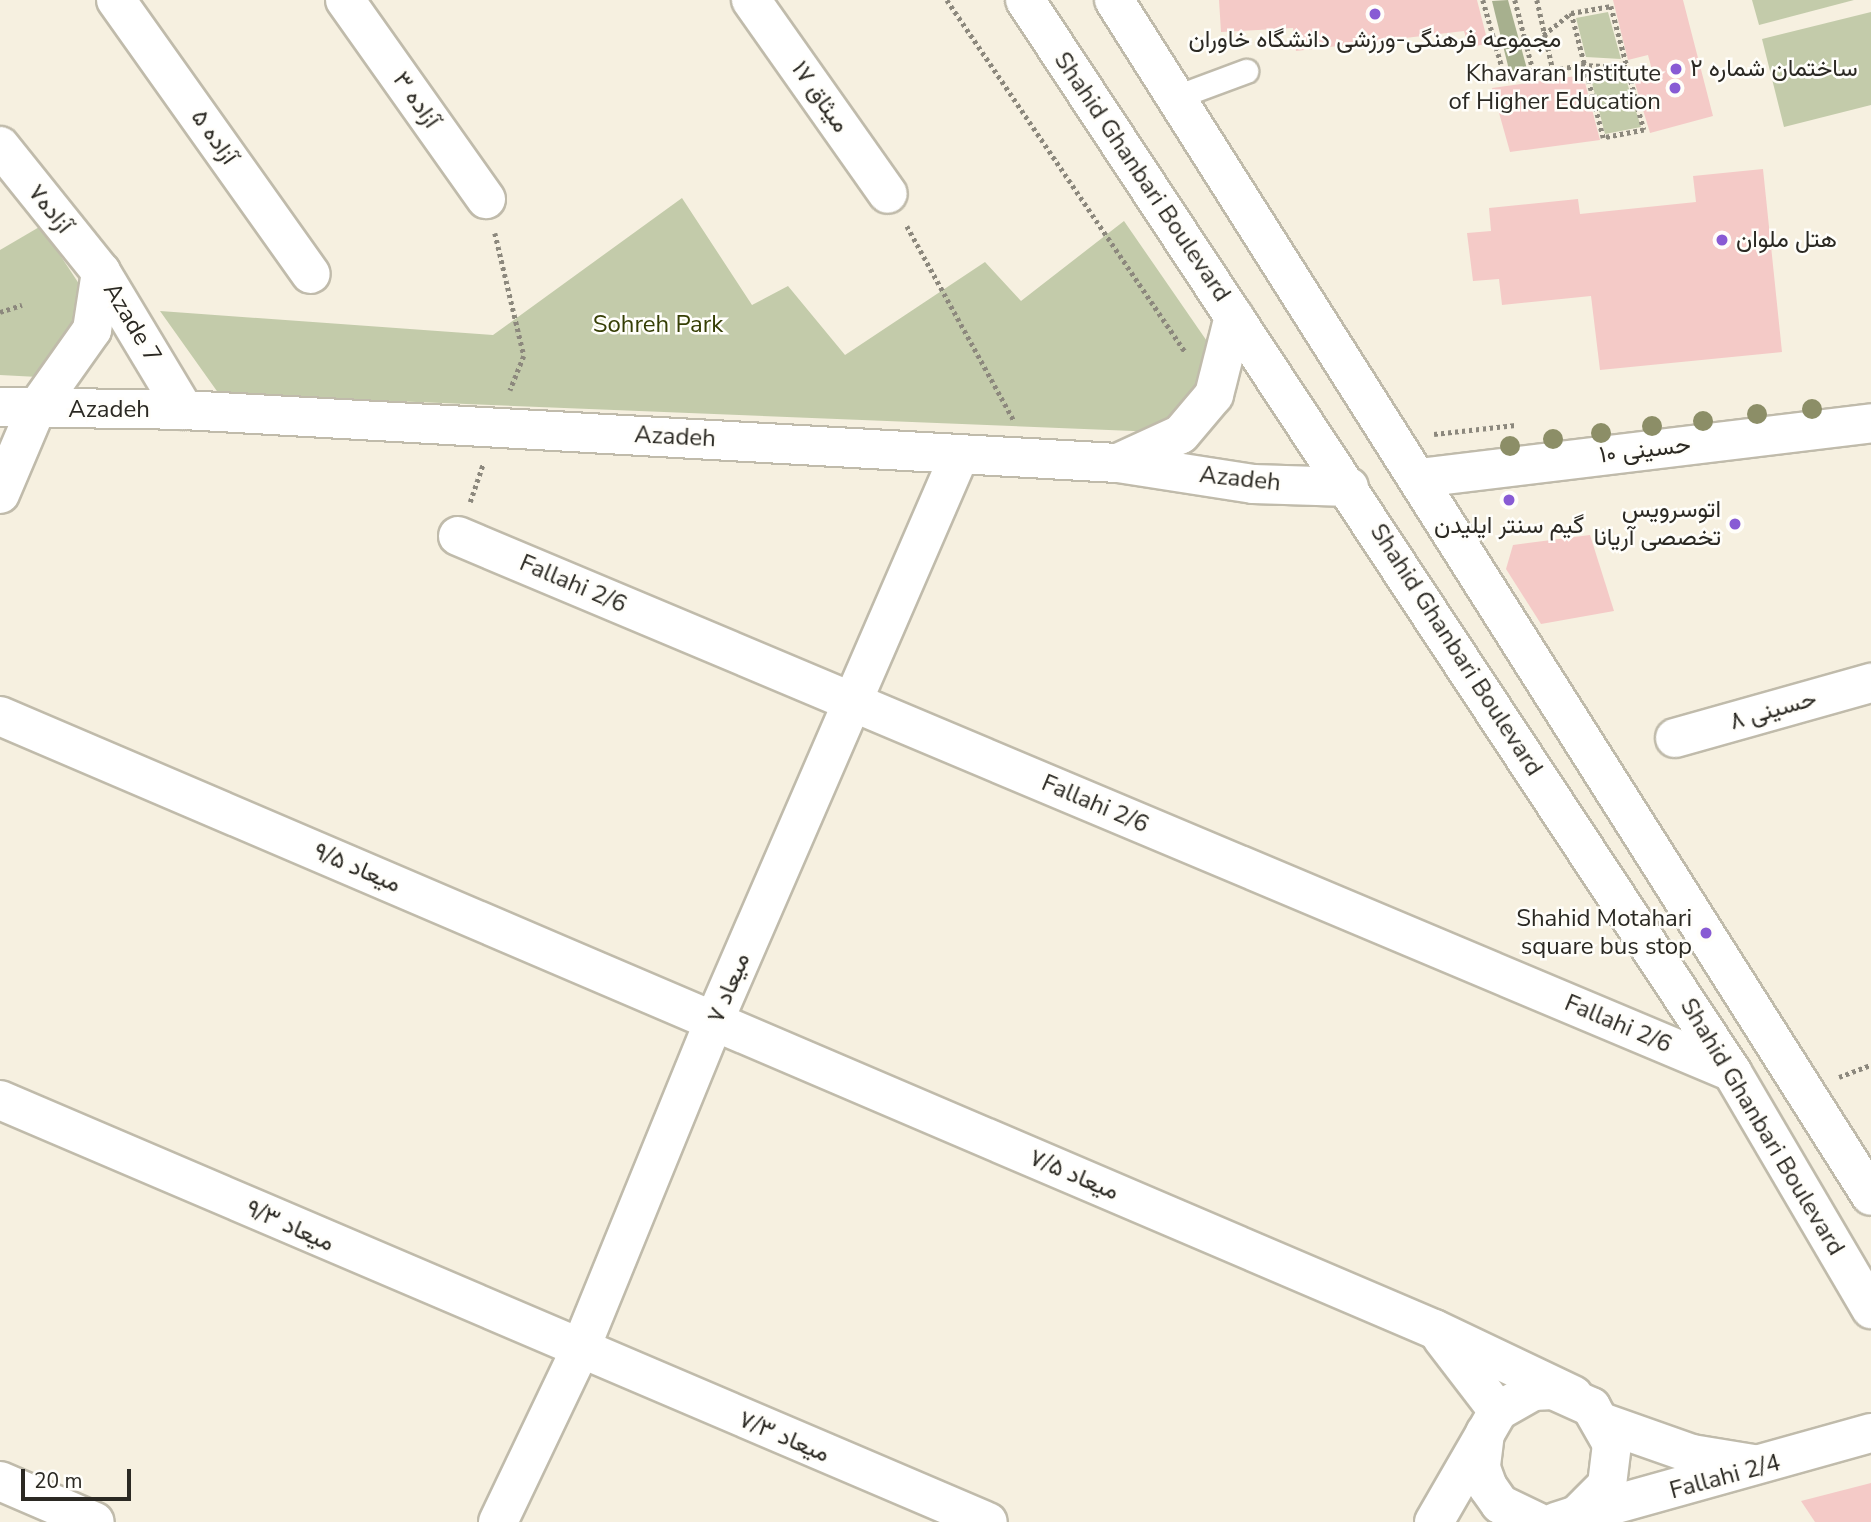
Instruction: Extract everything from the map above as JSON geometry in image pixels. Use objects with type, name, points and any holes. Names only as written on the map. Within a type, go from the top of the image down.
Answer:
[{"type":"street","name":"آزاده ۵","points":[[117,0],[311,274]]},
{"type":"street","name":"آزاده ۳","points":[[345,0],[486,199]]},
{"type":"street","name":"میثاق ۱۷","points":[[751,0],[888,194]]},
{"type":"street","name":"Shahid Ghanbari Boulevard","points":[[1025,0],[1349,487],[1732,1072],[1871,1309]]},
{"type":"street","points":[[1114,0],[1871,1196]]},
{"type":"street","name":"آزاده۷","points":[[0,146],[101,272]]},
{"type":"street","points":[[0,494],[18,408],[92,330],[101,272]]},
{"type":"street","name":"Azade 7","points":[[101,272],[184,410]]},
{"type":"street","points":[[1118,463],[1181,434],[1214,395],[1234,316]]},
{"type":"street","name":"Azadeh","points":[[18,408],[184,410],[1035,458],[1118,463],[1253,484],[1349,487]]},
{"type":"street","name":"حسینی ۱۰","points":[[1419,478],[1871,423]]},
{"type":"street","name":"میعاد ۷","points":[[498,1522],[579,1352],[714,1021],[960,454]]},
{"type":"street","name":"Fallahi 2/6","points":[[458,536],[1732,1072]]},
{"type":"street","name":"حسینی ۸","points":[[1675,738],[1871,683]]},
{"type":"street","name":"میعاد ۹/۵","points":[[0,716],[714,1021]]},
{"type":"street","name":"میعاد ۷/۵","points":[[714,1021],[1434,1329],[1573,1395],[1604,1423]]},
{"type":"street","name":"میعاد ۹/۳","points":[[0,1100],[579,1352]]},
{"type":"street","name":"میعاد ۷/۵","points":[[1434,1329],[1492,1419]]},
{"type":"street","name":"میعاد ۷/۳","points":[[579,1352],[988,1522]]},
{"type":"street","points":[[1434,1522],[1492,1419],[1533,1391],[1573,1395]]},
{"type":"street","points":[[1492,1419],[1481,1468],[1488,1487],[1500,1504],[1537,1522]]},
{"type":"street","points":[[1604,1423],[1692,1454],[1769,1466]]},
{"type":"street","points":[[1558,1520],[1607,1485],[1612,1444],[1604,1423]]},
{"type":"street","name":"Fallahi 2/4","points":[[1558,1520],[1769,1466],[1871,1433]]},
{"type":"street","points":[[0,1481],[95,1522]]},
{"type":"lane","points":[[1176,97],[1246,71]]},
{"type":"path","points":[[947,0],[1214,395]]},
{"type":"path","points":[[1483,0],[1505,78],[1583,65],[1626,67]]},
{"type":"path","points":[[1515,0],[1534,74]]},
{"type":"path","points":[[1537,0],[1553,70]]},
{"type":"path","points":[[1527,48],[1546,31],[1571,13],[1579,8],[1611,6],[1644,130],[1603,138],[1571,13]]},
{"type":"path","points":[[888,194],[1035,458]]},
{"type":"path","points":[[458,536],[495,427],[524,356],[486,199]]},
{"type":"path","points":[[0,312],[22,305]]},
{"type":"green space","points":[[1508,0],[1527,69],[1510,74],[1492,1]]},
{"type":"green space","points":[[1752,0],[1854,0],[1759,25]]},
{"type":"green space","points":[[1608,12],[1621,59],[1586,57],[1576,18]]},
{"type":"green space","points":[[1871,12],[1871,105],[1784,127],[1762,39]]},
{"type":"green space","points":[[1589,71],[1625,76],[1641,127],[1605,134]]},
{"type":"green space","name":"Sohreh Park","points":[[682,198],[752,305],[788,286],[845,355],[985,262],[1021,301],[1124,221],[1211,347],[1195,407],[1158,432],[219,394],[160,311],[493,335]]},
{"type":"green space","points":[[41,226],[87,296],[74,339],[38,377],[0,375],[0,250]]},
{"type":"building","name":"مجموعه فرهنگی-ورزشی دانشگاه خاوران","points":[[1219,0],[1477,0],[1488,43],[1469,48],[1464,31],[1296,51],[1293,28],[1221,32]]},
{"type":"building","name":"ساختمان شماره ۲","points":[[1613,0],[1683,0],[1713,116],[1650,133],[1634,80],[1653,74],[1648,55],[1628,60]]},
{"type":"building","points":[[1583,75],[1600,140],[1510,152],[1492,88]]},
{"type":"building","points":[[1763,169],[1782,352],[1600,370],[1591,296],[1502,305],[1499,279],[1473,281],[1467,233],[1491,231],[1489,208],[1578,199],[1580,214],[1696,202],[1693,176]]},
{"type":"building","points":[[1590,535],[1614,611],[1541,624],[1506,569],[1513,545]]},
{"type":"building","points":[[1871,1483],[1871,1522],[1815,1522],[1801,1501]]},
{"type":"place","name":"مجموعه فرهنگی-ورزشی دانشگاه خاوران","points":[[1375,14]]},
{"type":"place","name":"ساختمان شماره ۲","points":[[1676,69]]},
{"type":"place","name":"Khavaran Institute of Higher Education","points":[[1675,88]]},
{"type":"place","name":"هتل ملوان","points":[[1722,240]]},
{"type":"place","name":"گیم سنتر ایلیدن","points":[[1509,500]]},
{"type":"place","name":"اتوسرویس تخصصی آریانا","points":[[1735,524]]},
{"type":"place","name":"Shahid Motahari square bus stop","points":[[1706,933]]}]
